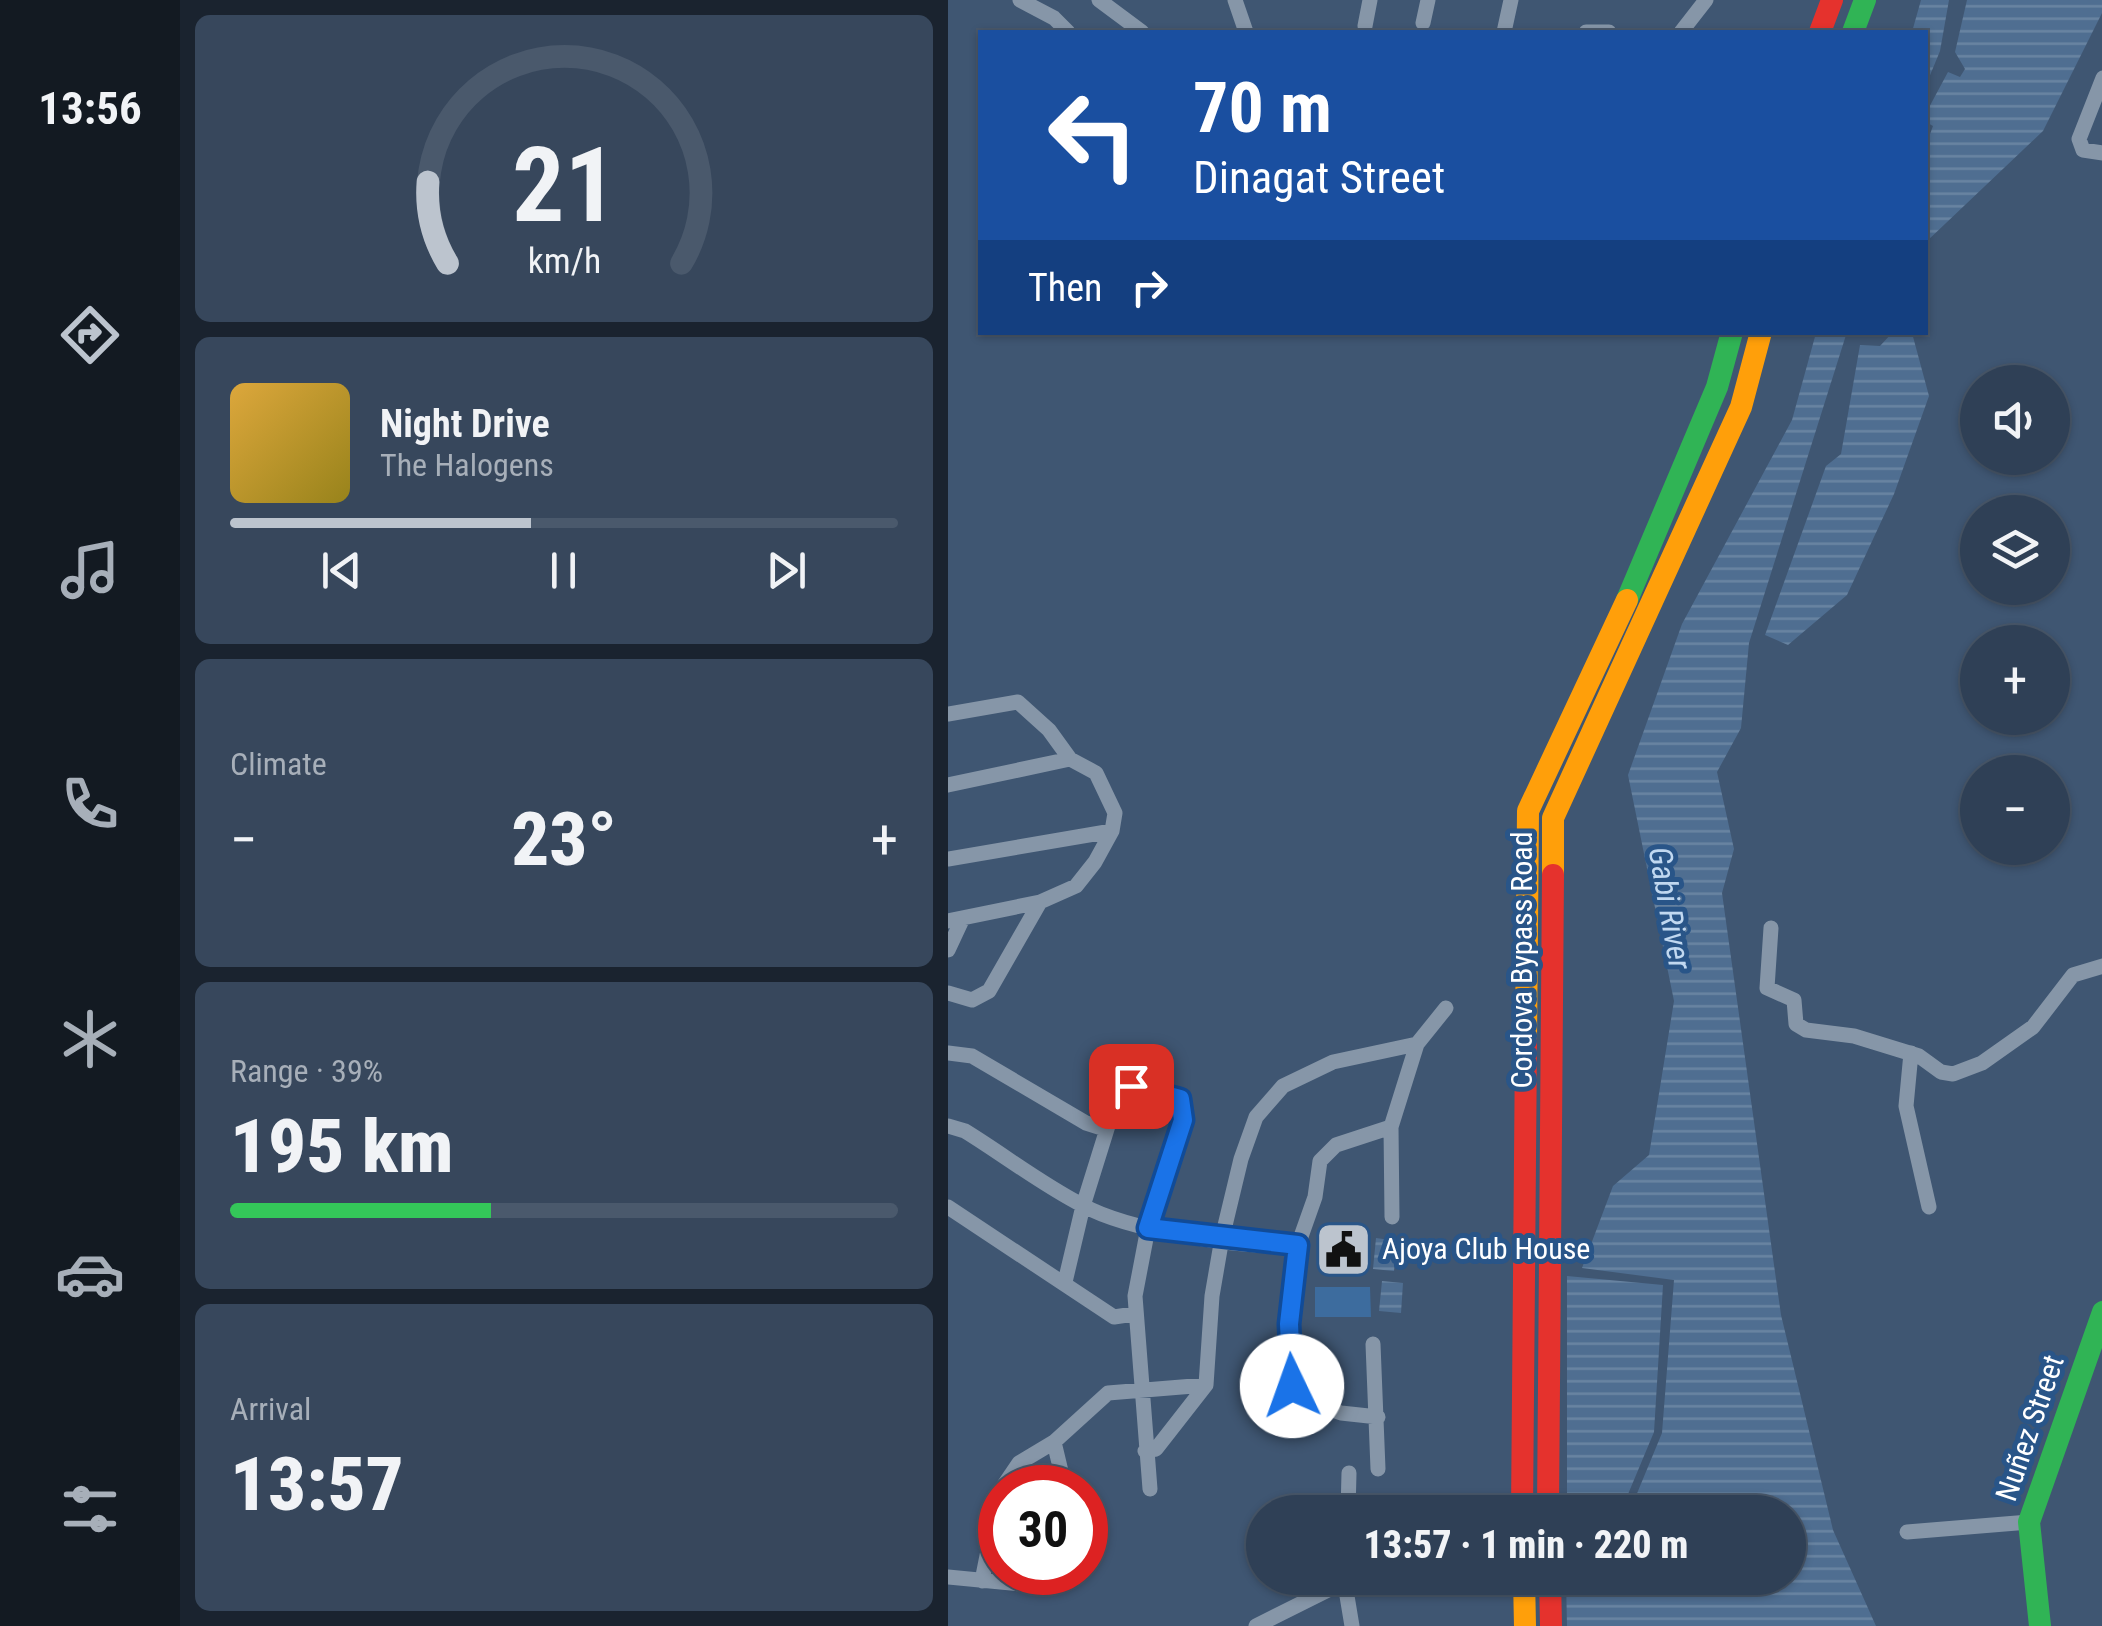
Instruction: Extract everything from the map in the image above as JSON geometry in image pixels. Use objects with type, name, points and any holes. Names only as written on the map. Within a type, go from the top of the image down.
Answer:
[{"type":"main road","points":[[1821,30],[1831,1]]},
{"type":"main road","name":"Cordova Bypass Road","points":[[1522,1495],[1528,811],[1630,595],[1716,387],[1731,335]]},
{"type":"main road","name":"Cordova Bypass Road","points":[[1548,1495],[1553,818],[1741,407],[1760,335]]},
{"type":"main road","name":"Nuñez Street","points":[[2040,1626],[2029,1522],[2102,1312]]},
{"type":"main road","points":[[1523,1376],[1549,1376]]},
{"type":"main road","points":[[1524,1595],[1525,1626]]},
{"type":"main road","points":[[1550,1595],[1551,1626]]},
{"type":"street","points":[[1020,0],[1054,18],[1066,30]]},
{"type":"street","points":[[1100,0],[1139,30]]},
{"type":"street","points":[[1235,0],[1245,30]]},
{"type":"street","points":[[1366,26],[1370,0]]},
{"type":"street","points":[[1423,23],[1428,0]]},
{"type":"street","points":[[1504,30],[1510,0]]},
{"type":"street","points":[[1683,30],[1706,0]]},
{"type":"street","points":[[1831,1],[1858,18]]},
{"type":"street","points":[[2102,78],[2079,140],[2083,150],[2102,154]]},
{"type":"street","points":[[948,714],[1018,702],[1049,730],[1070,758],[1096,772],[1110,794],[1115,813],[1112,830],[1076,886],[1040,902],[955,921],[948,950]]},
{"type":"street","points":[[948,785],[1070,758]]},
{"type":"street","points":[[948,859],[1112,830]]},
{"type":"street","points":[[948,993],[972,1000],[989,991],[1040,902]]},
{"type":"street","points":[[1771,928],[1765,983],[1771,992],[1794,1000],[1796,1024],[1806,1030],[1854,1036],[1911,1053],[1953,1074],[1982,1063],[2034,1027],[2073,975],[2102,966]]},
{"type":"street","points":[[1392,1217],[1391,1128],[1416,1044],[1446,1008]]},
{"type":"street","points":[[1146,1451],[1156,1449],[1206,1386],[1212,1296],[1222,1238],[1241,1159],[1256,1117],[1283,1086],[1334,1062],[1416,1044]]},
{"type":"street","points":[[948,1053],[972,1056],[1086,1124],[1105,1129]]},
{"type":"street","points":[[1911,1053],[1906,1106],[1929,1206]]},
{"type":"street","points":[[1065,1282],[1082,1206],[1117,1097],[1131,1086],[1180,1099],[1183,1120],[1148,1228],[1134,1314],[1150,1489]]},
{"type":"street","points":[[948,1126],[965,1131],[1082,1206],[1148,1228],[1298,1245]]},
{"type":"street","points":[[1378,1417],[1309,1404],[1292,1386],[1289,1324],[1298,1245],[1326,1150],[1391,1128]]},
{"type":"street","points":[[948,1207],[1114,1317],[1134,1314]]},
{"type":"street","points":[[1373,1344],[1378,1469]]},
{"type":"street","points":[[1018,1465],[1054,1442],[1108,1392],[1206,1386]]},
{"type":"street","points":[[1054,1442],[1060,1465]]},
{"type":"street","points":[[1348,1495],[1349,1473]]},
{"type":"street","points":[[1906,1532],[2029,1522]]},
{"type":"street","points":[[948,1576],[978,1580]]},
{"type":"street","points":[[1256,1626],[1315,1595]]},
{"type":"street","points":[[1347,1595],[1352,1626]]},
{"type":"shaded area","points":[[1315,1287],[1370,1287],[1371,1317],[1315,1317]]},
{"type":"water","points":[[1921,0],[1949,0],[1940,51],[1928,80],[1928,30],[1913,30]]},
{"type":"water","points":[[1967,0],[2102,0],[2102,13],[2043,131],[1928,240],[1928,140],[1933,126],[1928,123],[1928,109],[1948,72],[1960,77],[1965,69],[1955,52]]},
{"type":"water","name":"Gabi River","points":[[1815,335],[1846,335],[1749,643],[1741,728],[1717,772],[1734,849],[1722,893],[1781,1315],[1833,1530],[1876,1626],[1567,1626],[1566,1595],[1806,1595],[1806,1495],[1636,1495],[1662,1433],[1674,1280],[1582,1268],[1613,1186],[1649,1155],[1674,1001],[1628,775],[1682,624],[1792,420]]},
{"type":"water","points":[[1890,335],[1913,335],[1929,396],[1894,494],[1847,595],[1788,645],[1765,635],[1826,466],[1841,454],[1860,345],[1880,346]]},
{"type":"water","points":[[1376,1238],[1397,1241],[1394,1271],[1373,1269]]},
{"type":"water","points":[[1567,1276],[1663,1285],[1654,1432],[1628,1495],[1567,1495]]},
{"type":"water","points":[[1382,1281],[1403,1283],[1401,1313],[1379,1311]]},
{"type":"traffic: fast","points":[[1854,30],[1865,0]]},
{"type":"traffic: fast","points":[[1627,600],[1717,387],[1731,335]]},
{"type":"traffic: fast","points":[[2040,1626],[2029,1522],[2103,1312]]},
{"type":"traffic: slow","points":[[1553,875],[1553,818],[1741,407],[1760,335]]},
{"type":"traffic: slow","points":[[1526,1041],[1528,811],[1627,600]]},
{"type":"traffic: slow","points":[[1524,1595],[1525,1626]]},
{"type":"traffic: jam","points":[[1821,30],[1832,0]]},
{"type":"traffic: jam","points":[[1548,1495],[1553,875]]},
{"type":"traffic: jam","points":[[1522,1495],[1526,1041]]},
{"type":"traffic: jam","points":[[1550,1595],[1551,1626]]},
{"type":"place","name":"Ajoya Club House","points":[[1343,1249]]},
{"type":"route","points":[[1131,1086],[1180,1099],[1183,1120],[1148,1228],[1298,1245],[1289,1324],[1292,1386]]}]
